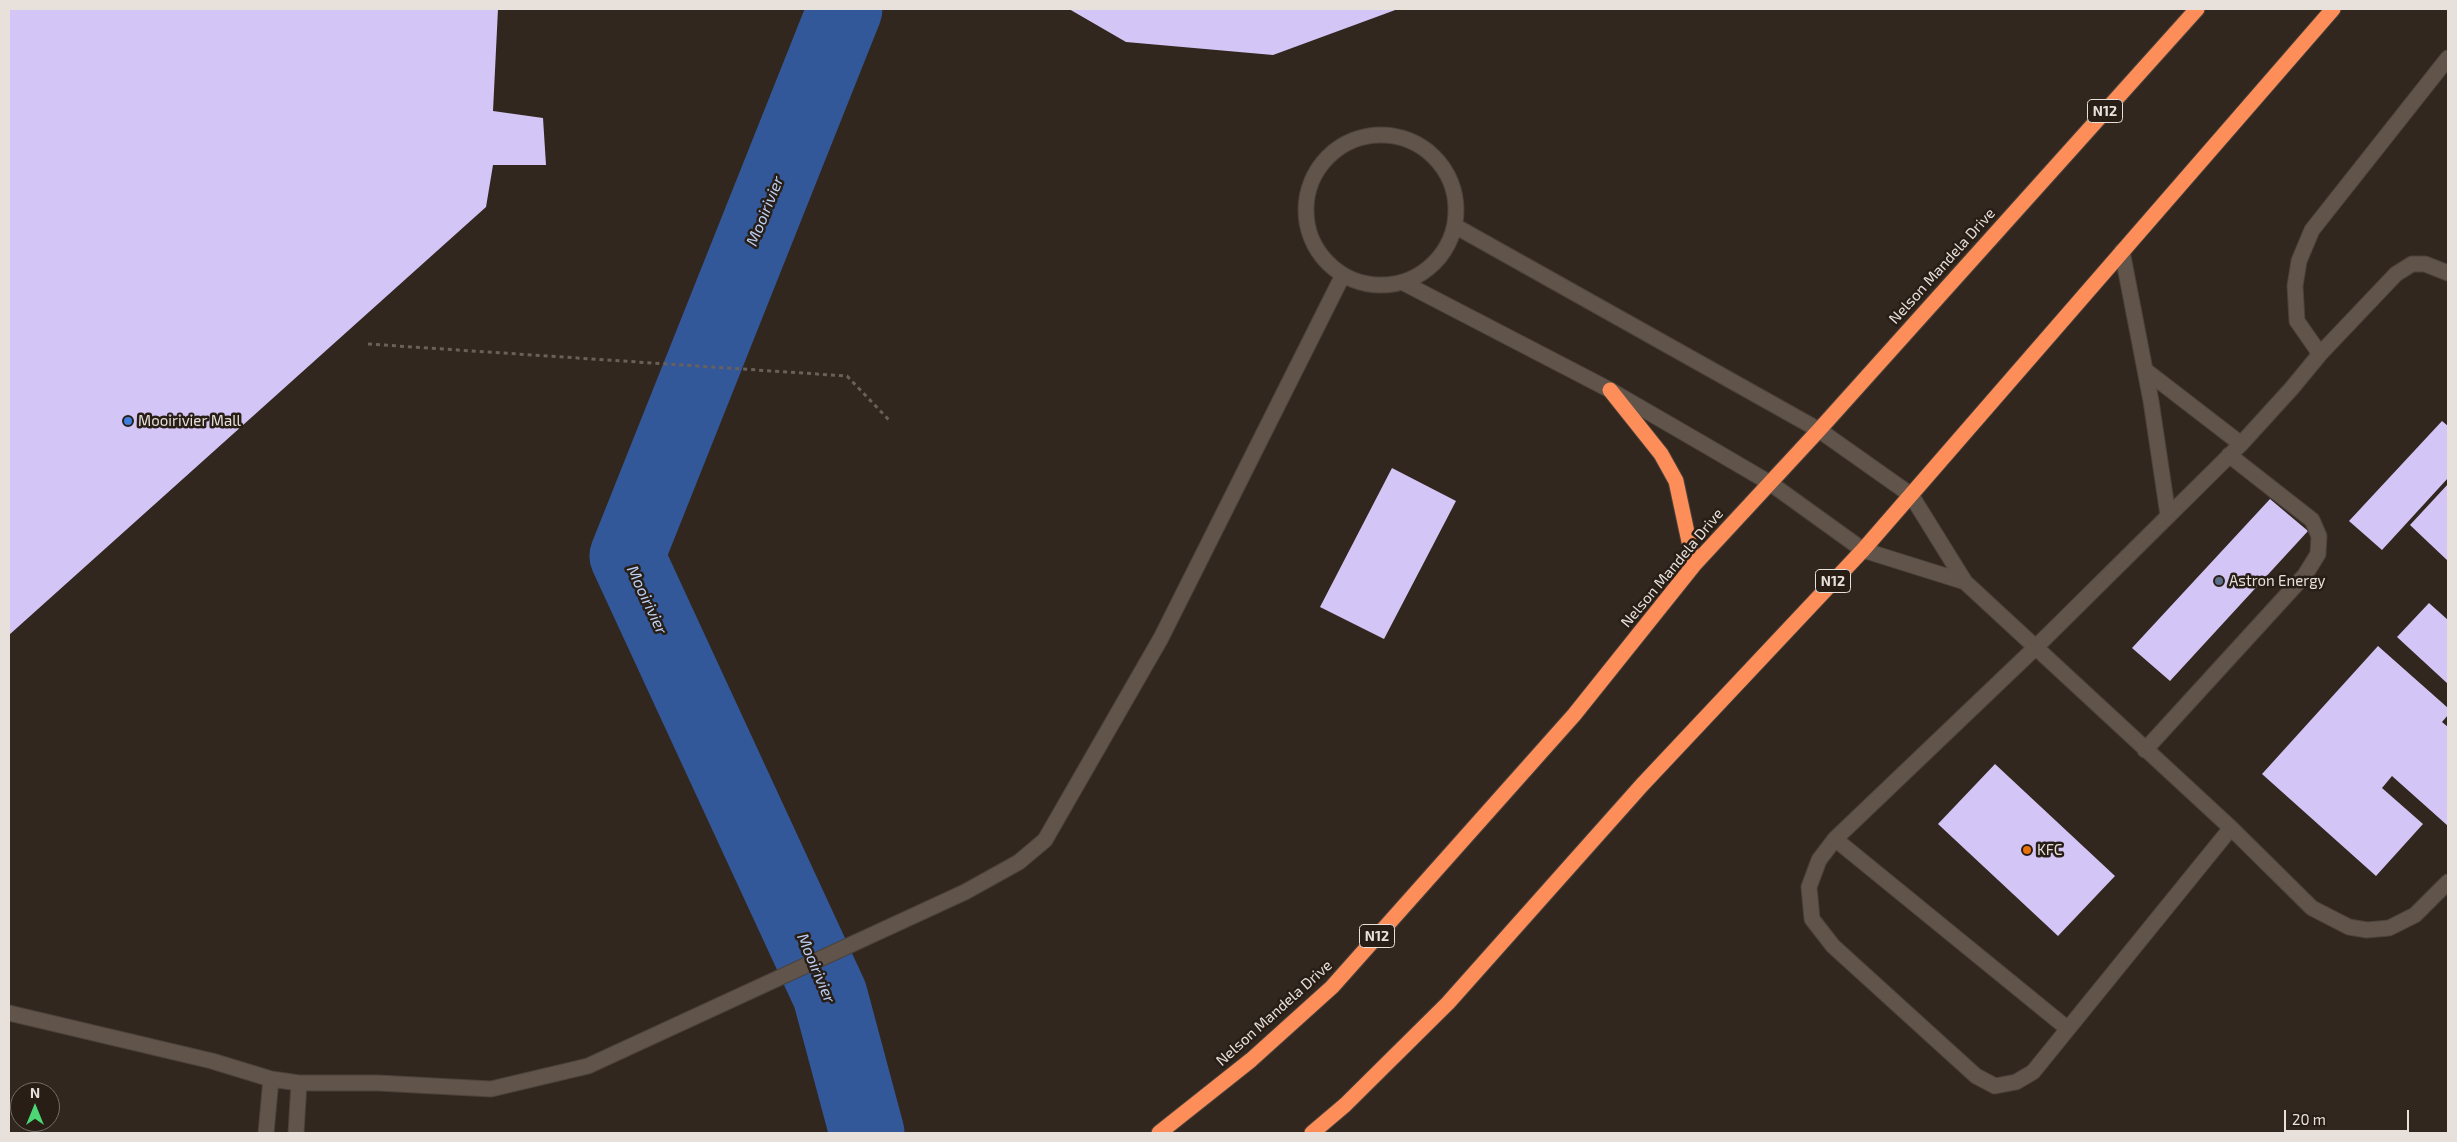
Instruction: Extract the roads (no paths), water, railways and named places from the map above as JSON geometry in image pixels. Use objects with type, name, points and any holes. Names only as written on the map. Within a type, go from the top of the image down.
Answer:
[{"type":"highway","name":"Nelson Mandela Drive","points":[[1159,1133],[1251,1060],[1332,987],[1574,715],[1694,565],[1819,430],[2197,9]]},
{"type":"highway","name":"N12","points":[[1312,1133],[1345,1106],[1448,1003],[1642,785],[1862,550],[1911,496],[2332,9]]},
{"type":"highway","points":[[1610,390],[1661,454],[1676,481],[1694,565]]},
{"type":"lane","points":[[2320,354],[2297,321],[2295,286],[2299,262],[2312,230],[2448,58]]},
{"type":"lane","points":[[1390,135],[1414,143],[1435,158],[1449,178],[1456,201],[1455,226],[1448,245],[1437,262],[1421,274],[1402,282],[1382,285],[1363,283],[1343,275],[1324,259],[1310,237],[1305,212],[1309,187],[1322,164],[1340,146],[1364,137],[1390,135]]},
{"type":"lane","points":[[1455,226],[1819,430],[1911,496],[1965,582],[2231,828],[2312,908],[2349,927],[2368,930],[2389,928],[2415,915],[2448,882]]},
{"type":"lane","points":[[2122,251],[2145,370],[2168,515]]},
{"type":"lane","points":[[2231,828],[2033,1072],[2016,1082],[1995,1086],[1976,1076],[1833,946],[1812,918],[1809,887],[1819,860],[1835,839],[2035,648],[2241,444],[2320,354],[2396,274],[2412,264],[2425,264],[2448,273]]},
{"type":"lane","points":[[9,1013],[212,1061],[271,1079],[299,1083],[378,1083],[492,1089],[588,1066],[965,892],[1019,862],[1046,840],[1160,638],[1343,275]]},
{"type":"lane","points":[[1402,282],[1610,390],[1770,483],[1862,550],[1965,582]]},
{"type":"lane","points":[[2145,370],[2241,444]]},
{"type":"lane","points":[[2146,750],[2305,575],[2318,554],[2319,536],[2312,520],[2229,455]]},
{"type":"lane","points":[[1835,839],[2068,1029]]},
{"type":"lane","points":[[266,1133],[271,1079]]},
{"type":"lane","points":[[296,1133],[299,1083]]},
{"type":"waterway","name":"Mooirivier","points":[[845,9],[627,556],[830,995],[867,1133]]},
{"type":"place","name":"Mooirivier Mall","points":[[128,421]]},
{"type":"place","name":"Astron Energy","points":[[2219,581]]},
{"type":"place","name":"KFC","points":[[2027,850]]}]
